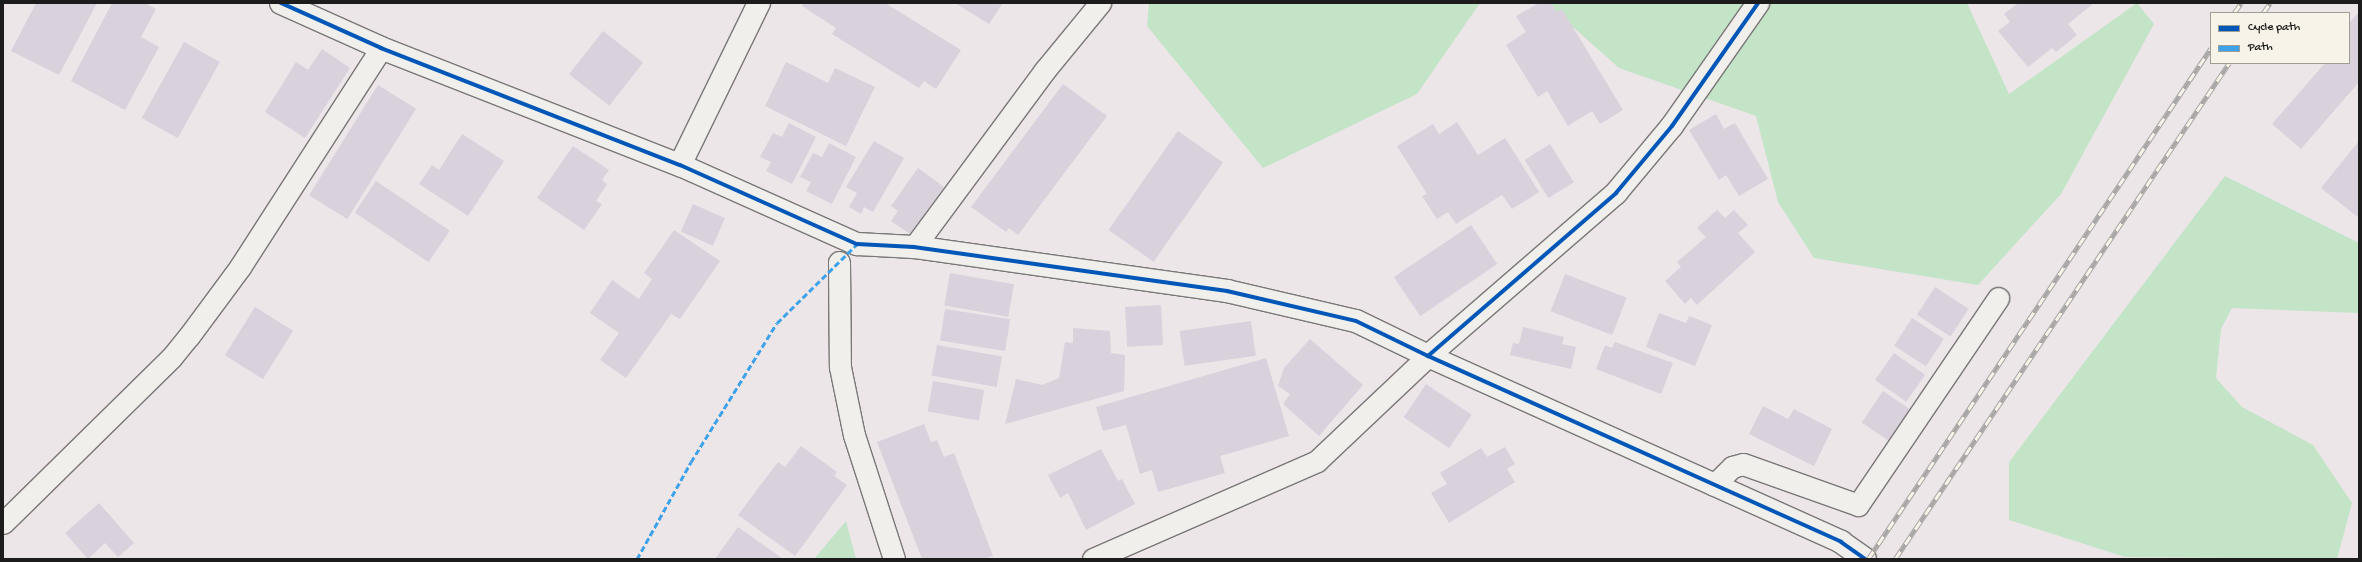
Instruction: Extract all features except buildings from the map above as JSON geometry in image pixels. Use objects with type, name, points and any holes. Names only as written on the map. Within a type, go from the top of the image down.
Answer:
[{"type":"street","points":[[281,3],[381,48],[680,165],[856,244],[914,247],[1227,291],[1356,320],[1428,356],[1841,542],[1865,559]]},
{"type":"street","points":[[680,165],[759,3]]},
{"type":"street","points":[[1428,356],[1616,193],[1672,126],[1758,3]]},
{"type":"lane","points":[[914,247],[1045,70],[1100,3]]},
{"type":"lane","points":[[3,523],[171,358],[189,336],[240,267],[381,48]]},
{"type":"lane","points":[[839,262],[840,366],[854,435],[894,559]]},
{"type":"lane","points":[[1714,485],[1732,466],[1743,464],[1858,505],[1998,298]]},
{"type":"lane","points":[[1093,559],[1317,462],[1428,356]]},
{"type":"green space","points":[[1149,3],[1480,3],[1417,94],[1263,168],[1147,26]]},
{"type":"green space","points":[[1546,3],[1967,3],[2009,94],[2137,3],[2154,24],[2061,194],[1978,285],[1814,258],[1778,202],[1756,116],[1619,68]]},
{"type":"green space","points":[[2225,176],[2359,243],[2359,313],[2232,308],[2221,329],[2216,378],[2242,407],[2313,445],[2352,503],[2337,559],[2125,557],[2009,520],[2009,462]]},
{"type":"green space","points":[[846,521],[856,559],[814,559]]},
{"type":"railway","points":[[2235,12],[2241,3]]},
{"type":"railway","points":[[2264,12],[2270,3]]},
{"type":"railway","points":[[1868,559],[2210,49]]},
{"type":"railway","points":[[1895,559],[2228,64]]},
{"type":"marked path","points":[[637,559],[691,462],[777,323],[857,244]]},
{"type":"cycle path","points":[[281,3],[381,48],[680,165],[857,244],[914,247],[1227,291],[1356,321],[1428,356],[1841,542],[1865,559]]},
{"type":"cycle path","points":[[1428,356],[1616,193],[1672,126],[1758,3]]}]
